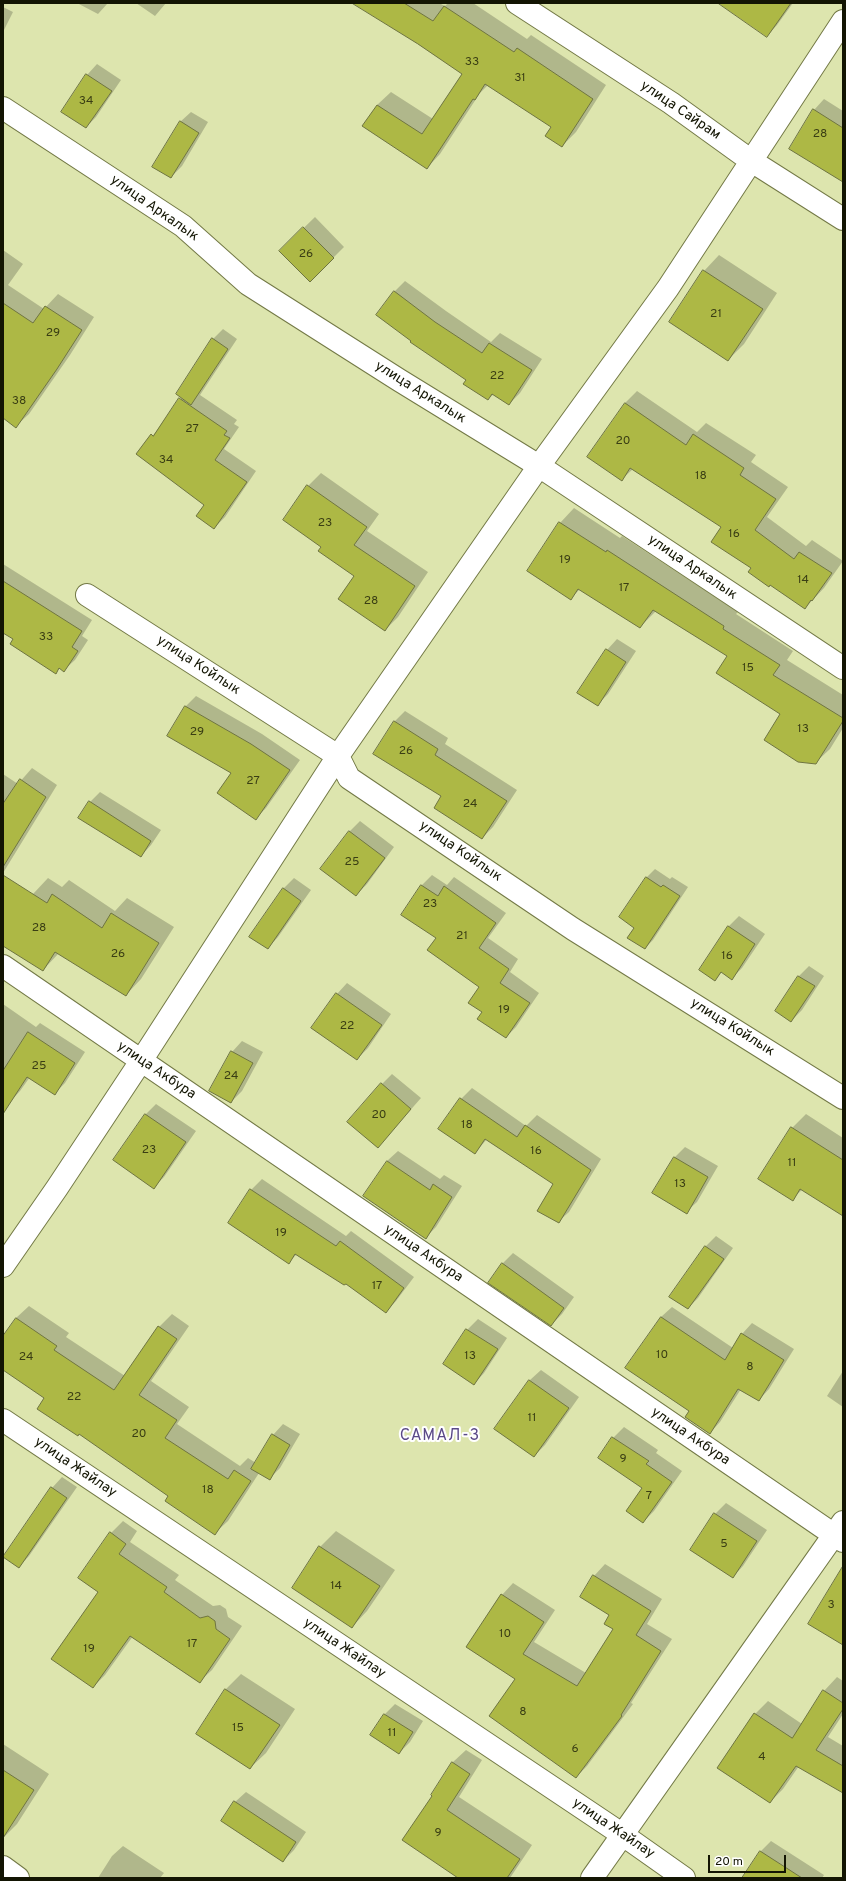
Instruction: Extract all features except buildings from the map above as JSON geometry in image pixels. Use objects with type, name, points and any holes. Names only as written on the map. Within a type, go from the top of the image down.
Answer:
[{"type":"street","name":"улица Сайрам","points":[[517,3],[671,103],[750,160],[843,219]]},
{"type":"street","points":[[3,1266],[57,1188],[141,1061],[338,756],[539,466],[668,288],[750,160],[843,21]]},
{"type":"street","name":"улица Аркалык","points":[[3,108],[183,226],[248,284],[399,380],[539,466],[843,668]]},
{"type":"street","name":"улица Койлык","points":[[87,595],[338,756],[349,778],[574,929],[843,1098]]},
{"type":"street","name":"улица Акбура","points":[[3,966],[141,1061],[840,1533]]},
{"type":"street","name":"улица Жайлау","points":[[3,1420],[623,1834],[684,1878]]},
{"type":"street","points":[[592,1878],[840,1533]]},
{"type":"street","points":[[3,1867],[18,1878]]},
{"type":"district","name":"САМАЛ-3","points":[[440,1437]]}]
